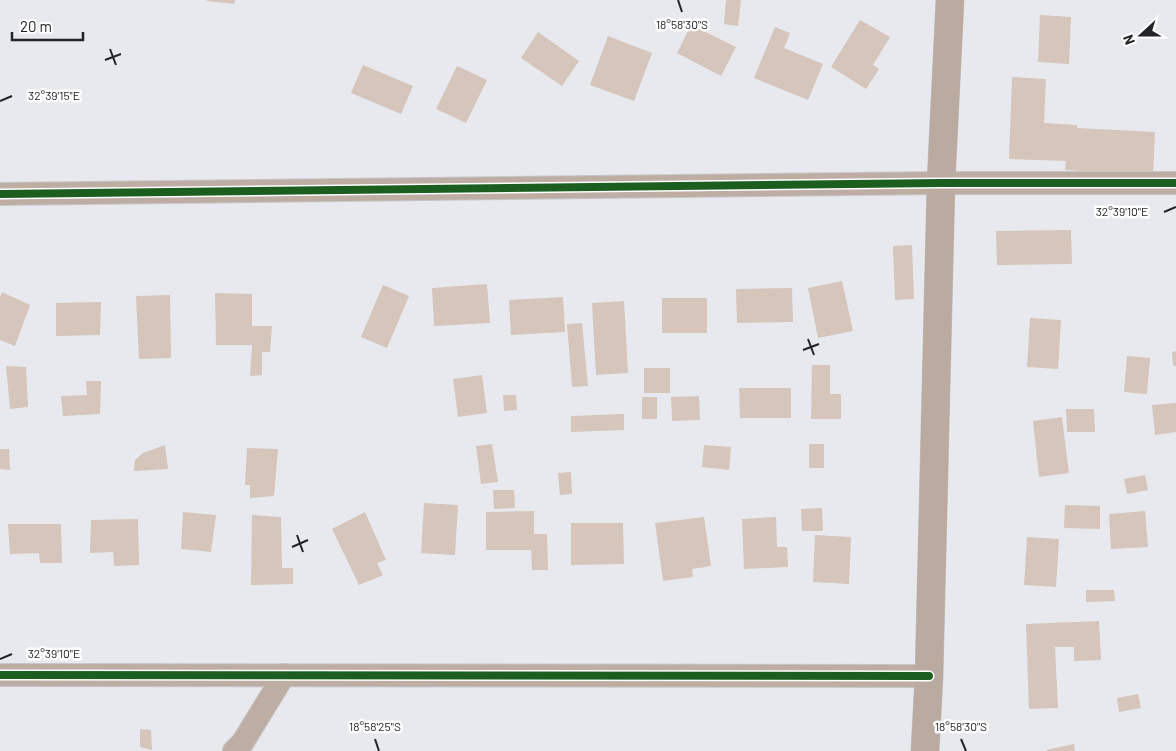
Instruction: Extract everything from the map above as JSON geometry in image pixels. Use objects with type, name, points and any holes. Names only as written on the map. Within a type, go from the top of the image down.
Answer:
[{"type":"street","points":[[925,751],[929,676],[941,183],[950,0]]},
{"type":"street","points":[[0,194],[941,183],[1176,183]]},
{"type":"street","points":[[0,675],[929,676]]},
{"type":"street","points":[[234,751],[243,742],[284,675]]},
{"type":"building","points":[[207,0],[235,0],[234,4]]},
{"type":"building","points":[[726,0],[741,0],[738,26],[724,24]]},
{"type":"building","points":[[1040,15],[1071,17],[1069,64],[1038,62]]},
{"type":"building","points":[[860,20],[890,37],[873,65],[879,69],[866,89],[831,67]]},
{"type":"building","points":[[691,25],[736,47],[721,76],[677,53]]},
{"type":"building","points":[[775,27],[790,33],[784,48],[823,64],[808,100],[754,78]]},
{"type":"building","points":[[538,32],[579,61],[562,86],[521,58]]},
{"type":"building","points":[[608,36],[652,53],[634,101],[590,85]]},
{"type":"building","points":[[363,65],[413,86],[401,114],[351,93]]},
{"type":"building","points":[[457,66],[487,80],[466,123],[436,109]]},
{"type":"building","points":[[1012,77],[1046,79],[1044,123],[1077,125],[1077,128],[1155,132],[1153,175],[1065,170],[1066,161],[1009,159]]},
{"type":"building","points":[[1071,230],[1072,264],[997,265],[996,231]]},
{"type":"building","points":[[912,245],[914,299],[895,300],[893,246]]},
{"type":"building","points":[[842,281],[853,331],[818,338],[808,288]]},
{"type":"building","points":[[487,284],[490,323],[434,326],[432,288]]},
{"type":"building","points":[[383,285],[409,296],[387,348],[361,337]]},
{"type":"building","points":[[792,288],[793,322],[737,323],[736,289]]},
{"type":"building","points":[[2,292],[30,305],[15,346],[0,340],[0,297]]},
{"type":"building","points":[[215,293],[252,294],[252,326],[272,326],[270,352],[262,352],[262,375],[250,376],[252,345],[216,345]]},
{"type":"building","points":[[170,295],[171,358],[139,359],[136,296]]},
{"type":"building","points":[[563,297],[565,332],[511,335],[509,300]]},
{"type":"building","points":[[662,298],[707,298],[707,333],[662,333]]},
{"type":"building","points":[[624,301],[628,373],[596,375],[592,303]]},
{"type":"building","points":[[101,302],[100,335],[56,336],[56,303]]},
{"type":"building","points":[[1030,318],[1061,320],[1058,369],[1027,367]]},
{"type":"building","points":[[582,323],[588,386],[572,387],[567,324]]},
{"type":"building","points":[[1176,351],[1176,366],[1173,366],[1172,352]]},
{"type":"building","points":[[1127,356],[1150,358],[1147,394],[1124,392]]},
{"type":"building","points":[[812,365],[830,365],[830,394],[841,394],[841,419],[811,419]]},
{"type":"building","points":[[6,366],[26,367],[28,407],[10,409]]},
{"type":"building","points":[[644,368],[670,368],[670,393],[644,393]]},
{"type":"building","points":[[482,375],[487,413],[458,417],[453,379]]},
{"type":"building","points":[[86,381],[101,381],[100,414],[63,416],[61,396],[87,395]]},
{"type":"building","points":[[739,388],[791,388],[791,418],[740,418]]},
{"type":"building","points":[[503,395],[516,395],[517,410],[504,411]]},
{"type":"building","points":[[699,396],[700,420],[672,421],[671,397]]},
{"type":"building","points":[[642,397],[657,397],[657,419],[642,419]]},
{"type":"building","points":[[1176,403],[1176,432],[1155,435],[1152,405]]},
{"type":"building","points":[[1066,409],[1094,409],[1095,432],[1067,432]]},
{"type":"building","points":[[624,414],[624,430],[571,432],[571,416]]},
{"type":"building","points":[[1062,417],[1069,473],[1039,477],[1033,421]]},
{"type":"building","points":[[492,444],[498,482],[481,484],[476,446]]},
{"type":"building","points":[[809,444],[824,444],[824,468],[809,468]]},
{"type":"building","points":[[165,445],[168,469],[134,471],[135,460],[143,453]]},
{"type":"building","points":[[704,445],[731,447],[729,470],[702,467]]},
{"type":"building","points":[[247,448],[278,449],[274,496],[250,498],[250,485],[245,485]]},
{"type":"building","points":[[0,449],[9,449],[10,470],[0,469]]},
{"type":"building","points":[[571,472],[572,494],[560,495],[558,473]]},
{"type":"building","points":[[1145,475],[1148,490],[1127,494],[1124,479]]},
{"type":"building","points":[[493,490],[514,490],[515,508],[494,509]]},
{"type":"building","points":[[424,503],[458,505],[455,555],[421,553]]},
{"type":"building","points":[[1065,505],[1100,506],[1100,529],[1064,528]]},
{"type":"building","points":[[822,508],[823,531],[802,531],[801,509]]},
{"type":"building","points":[[534,511],[534,534],[547,534],[548,570],[532,570],[531,550],[486,550],[486,512]]},
{"type":"building","points":[[1145,511],[1148,547],[1111,549],[1109,514]]},
{"type":"building","points":[[183,512],[216,515],[211,552],[181,549]]},
{"type":"building","points":[[365,512],[386,560],[377,563],[383,575],[359,585],[332,529]]},
{"type":"building","points":[[252,515],[281,517],[282,568],[293,568],[293,584],[251,585]]},
{"type":"building","points":[[704,517],[711,566],[692,569],[693,577],[663,581],[655,523]]},
{"type":"building","points":[[776,517],[777,547],[787,547],[788,567],[744,569],[742,519]]},
{"type":"building","points":[[138,519],[139,565],[114,566],[113,552],[90,553],[91,520]]},
{"type":"building","points":[[571,523],[623,523],[624,564],[571,565]]},
{"type":"building","points":[[8,524],[61,524],[62,563],[40,563],[39,553],[10,554]]},
{"type":"building","points":[[815,535],[851,537],[849,584],[813,582]]},
{"type":"building","points":[[1027,537],[1059,539],[1056,587],[1024,585]]},
{"type":"building","points":[[1086,590],[1114,590],[1115,601],[1086,602]]},
{"type":"building","points":[[1099,621],[1101,660],[1074,661],[1074,647],[1055,647],[1058,708],[1029,709],[1026,624]]},
{"type":"building","points":[[1138,694],[1141,708],[1119,712],[1117,698]]},
{"type":"building","points":[[140,729],[151,730],[152,750],[140,747]]},
{"type":"building","points":[[1074,744],[1075,751],[1046,751],[1046,750]]},
{"type":"cycle path","points":[[0,194],[941,183],[1176,183]]},
{"type":"cycle path","points":[[0,675],[929,676]]}]
